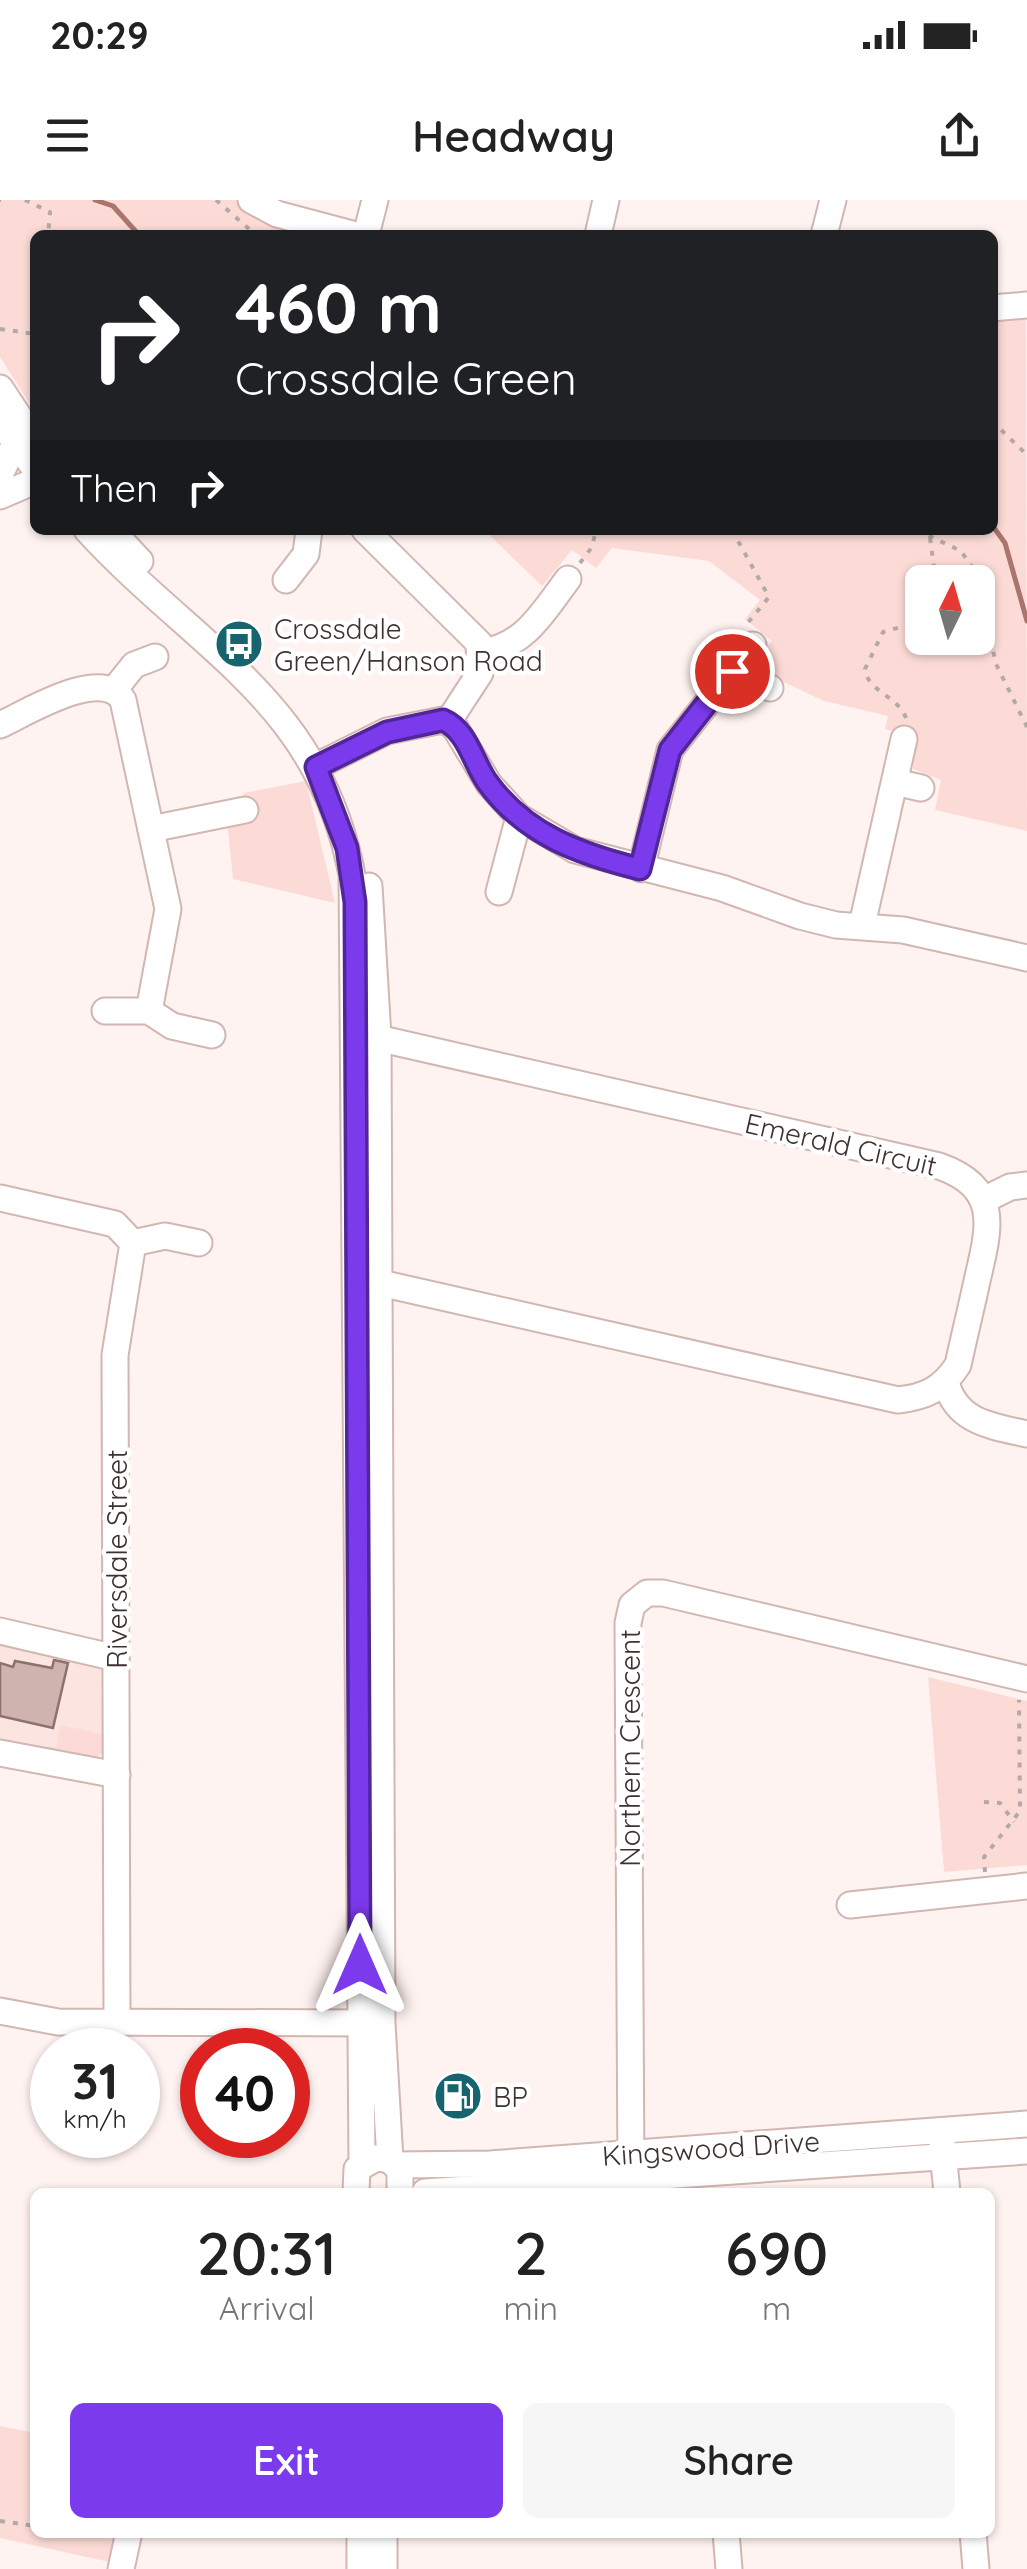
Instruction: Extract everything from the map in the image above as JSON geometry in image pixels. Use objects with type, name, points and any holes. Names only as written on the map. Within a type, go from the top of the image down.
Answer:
[{"type":"street","points":[[251,200],[278,214],[337,230]]},
{"type":"street","points":[[367,230],[374,200]]},
{"type":"street","points":[[599,230],[606,200]]},
{"type":"street","points":[[825,230],[832,200]]},
{"type":"street","points":[[998,308],[1027,306]]},
{"type":"street","points":[[0,388],[30,459]]},
{"type":"street","points":[[0,421],[30,460]]},
{"type":"street","points":[[0,477],[30,462]]},
{"type":"street","points":[[0,496],[30,462]]},
{"type":"street","points":[[92,535],[236,668],[327,770]]},
{"type":"street","points":[[116,535],[292,702],[327,770],[354,811],[370,886],[367,1035],[371,2023],[362,2163],[354,2175],[356,2188]]},
{"type":"street","points":[[286,580],[306,554],[309,535]]},
{"type":"street","points":[[327,770],[437,721],[480,673],[482,652],[472,633],[371,535]]},
{"type":"street","points":[[482,652],[505,649],[520,640],[568,580]]},
{"type":"street","points":[[640,869],[670,750],[753,645]]},
{"type":"street","points":[[114,690],[134,665],[155,656]]},
{"type":"street","points":[[732,671],[770,688]]},
{"type":"street","points":[[0,725],[94,685],[114,690],[126,708],[168,909],[148,1011]]},
{"type":"street","points":[[437,721],[460,733],[489,784],[519,817],[564,846],[732,890],[800,916],[1027,958]]},
{"type":"street","points":[[862,925],[904,739]]},
{"type":"street","points":[[894,782],[921,788]]},
{"type":"street","points":[[151,829],[245,810]]},
{"type":"street","points":[[499,892],[519,817]]},
{"type":"street","points":[[105,1011],[148,1011],[172,1026],[212,1034]]},
{"type":"street","name":"Emerald Circuit","points":[[367,1035],[939,1166],[966,1178],[984,1200]]},
{"type":"street","points":[[368,1284],[898,1400],[924,1397],[946,1382],[958,1365],[988,1232],[984,1200],[1010,1188],[1027,1186]]},
{"type":"street","points":[[0,1198],[115,1224],[133,1243],[165,1236],[199,1243]]},
{"type":"street","name":"Riversdale Street","points":[[117,2022],[115,1356],[133,1243]]},
{"type":"street","points":[[946,1382],[950,1397],[961,1412],[979,1423],[1027,1434]]},
{"type":"street","name":"Northern Crescent","points":[[631,2180],[628,1624],[632,1605],[647,1592],[664,1593],[1023,1688]]},
{"type":"street","points":[[0,1632],[116,1658]]},
{"type":"street","points":[[0,1754],[117,1775]]},
{"type":"street","points":[[850,1905],[1027,1886]]},
{"type":"street","points":[[0,2011],[42,2020],[371,2023]]},
{"type":"street","points":[[371,2023],[393,2162],[402,2177],[401,2188]]},
{"type":"street","name":"Kingswood Drive","points":[[362,2163],[376,2158],[490,2176],[631,2180],[942,2145],[1027,2124]]},
{"type":"street","points":[[942,2145],[947,2188]]},
{"type":"street","name":"Kingswood Drive","points":[[942,2145],[1027,2151]]},
{"type":"street","name":"Kingswood Drive","points":[[441,2188],[490,2176],[628,2154],[699,2172]]},
{"type":"street","points":[[121,2569],[128,2538]]},
{"type":"street","points":[[360,2538],[360,2569]]},
{"type":"street","points":[[384,2538],[384,2569]]},
{"type":"street","points":[[726,2538],[729,2569]]},
{"type":"street","points":[[973,2538],[976,2569]]},
{"type":"path","points":[[25,200],[50,212],[48,230]]},
{"type":"path","points":[[216,200],[250,230]]},
{"type":"path","points":[[0,328],[30,333]]},
{"type":"path","points":[[998,426],[1027,455]]},
{"type":"path","points":[[568,580],[592,547],[595,535]]},
{"type":"path","points":[[735,535],[769,597],[739,634],[753,645]]},
{"type":"path","points":[[925,535],[960,551],[976,573],[996,664],[1027,727]]},
{"type":"path","points":[[930,538],[934,565]]},
{"type":"path","points":[[904,739],[907,726],[901,706],[870,684],[864,669],[883,632],[905,626]]},
{"type":"path","points":[[984,1872],[984,1857],[1014,1822],[1021,1806],[1022,1752],[1016,1719],[1023,1688]]},
{"type":"path","points":[[984,1802],[1000,1803],[1014,1822]]},
{"type":"path","points":[[0,2521],[30,2525]]},
{"type":"shaded area","points":[[0,200],[235,200],[310,230],[30,230],[30,404],[0,357]]},
{"type":"shaded area","points":[[1026,314],[1027,831],[935,810],[941,780],[913,769],[916,736],[885,729],[888,716],[824,701],[764,673],[760,656],[772,641],[745,619],[760,600],[709,561],[612,548],[596,568],[572,550],[542,586],[489,535],[998,535],[998,317]]},
{"type":"shaded area","points":[[306,781],[335,903],[233,879],[227,820],[243,802],[244,793]]},
{"type":"shaded area","points":[[0,1626],[95,1648],[107,1642],[107,1738],[95,1759],[0,1743]]},
{"type":"shaded area","points":[[928,1677],[1027,1701],[1027,1865],[944,1872]]},
{"type":"shaded area","points":[[60,1725],[107,1735],[104,1751],[95,1759],[47,1754],[49,1746],[56,1747]]},
{"type":"shaded area","points":[[0,2426],[30,2432],[30,2538],[120,2538],[114,2563],[0,2538]]},
{"type":"building","points":[[54,1660],[68,1663],[53,1728],[0,1716],[0,1663],[13,1667],[15,1661],[52,1668]]},
{"type":"waterway","points":[[95,200],[113,206],[135,230]]},
{"type":"waterway","points":[[998,533],[1005,543],[1027,621]]},
{"type":"place","name":"Crossdale Green/Hanson Road","points":[[239,644]]},
{"type":"place","name":"BP","points":[[458,2096]]},
{"type":"route","points":[[360,1965],[355,902],[347,848],[316,767],[387,732],[443,720],[460,733],[489,784],[535,830],[576,850],[640,869],[670,750],[732,671]]}]
